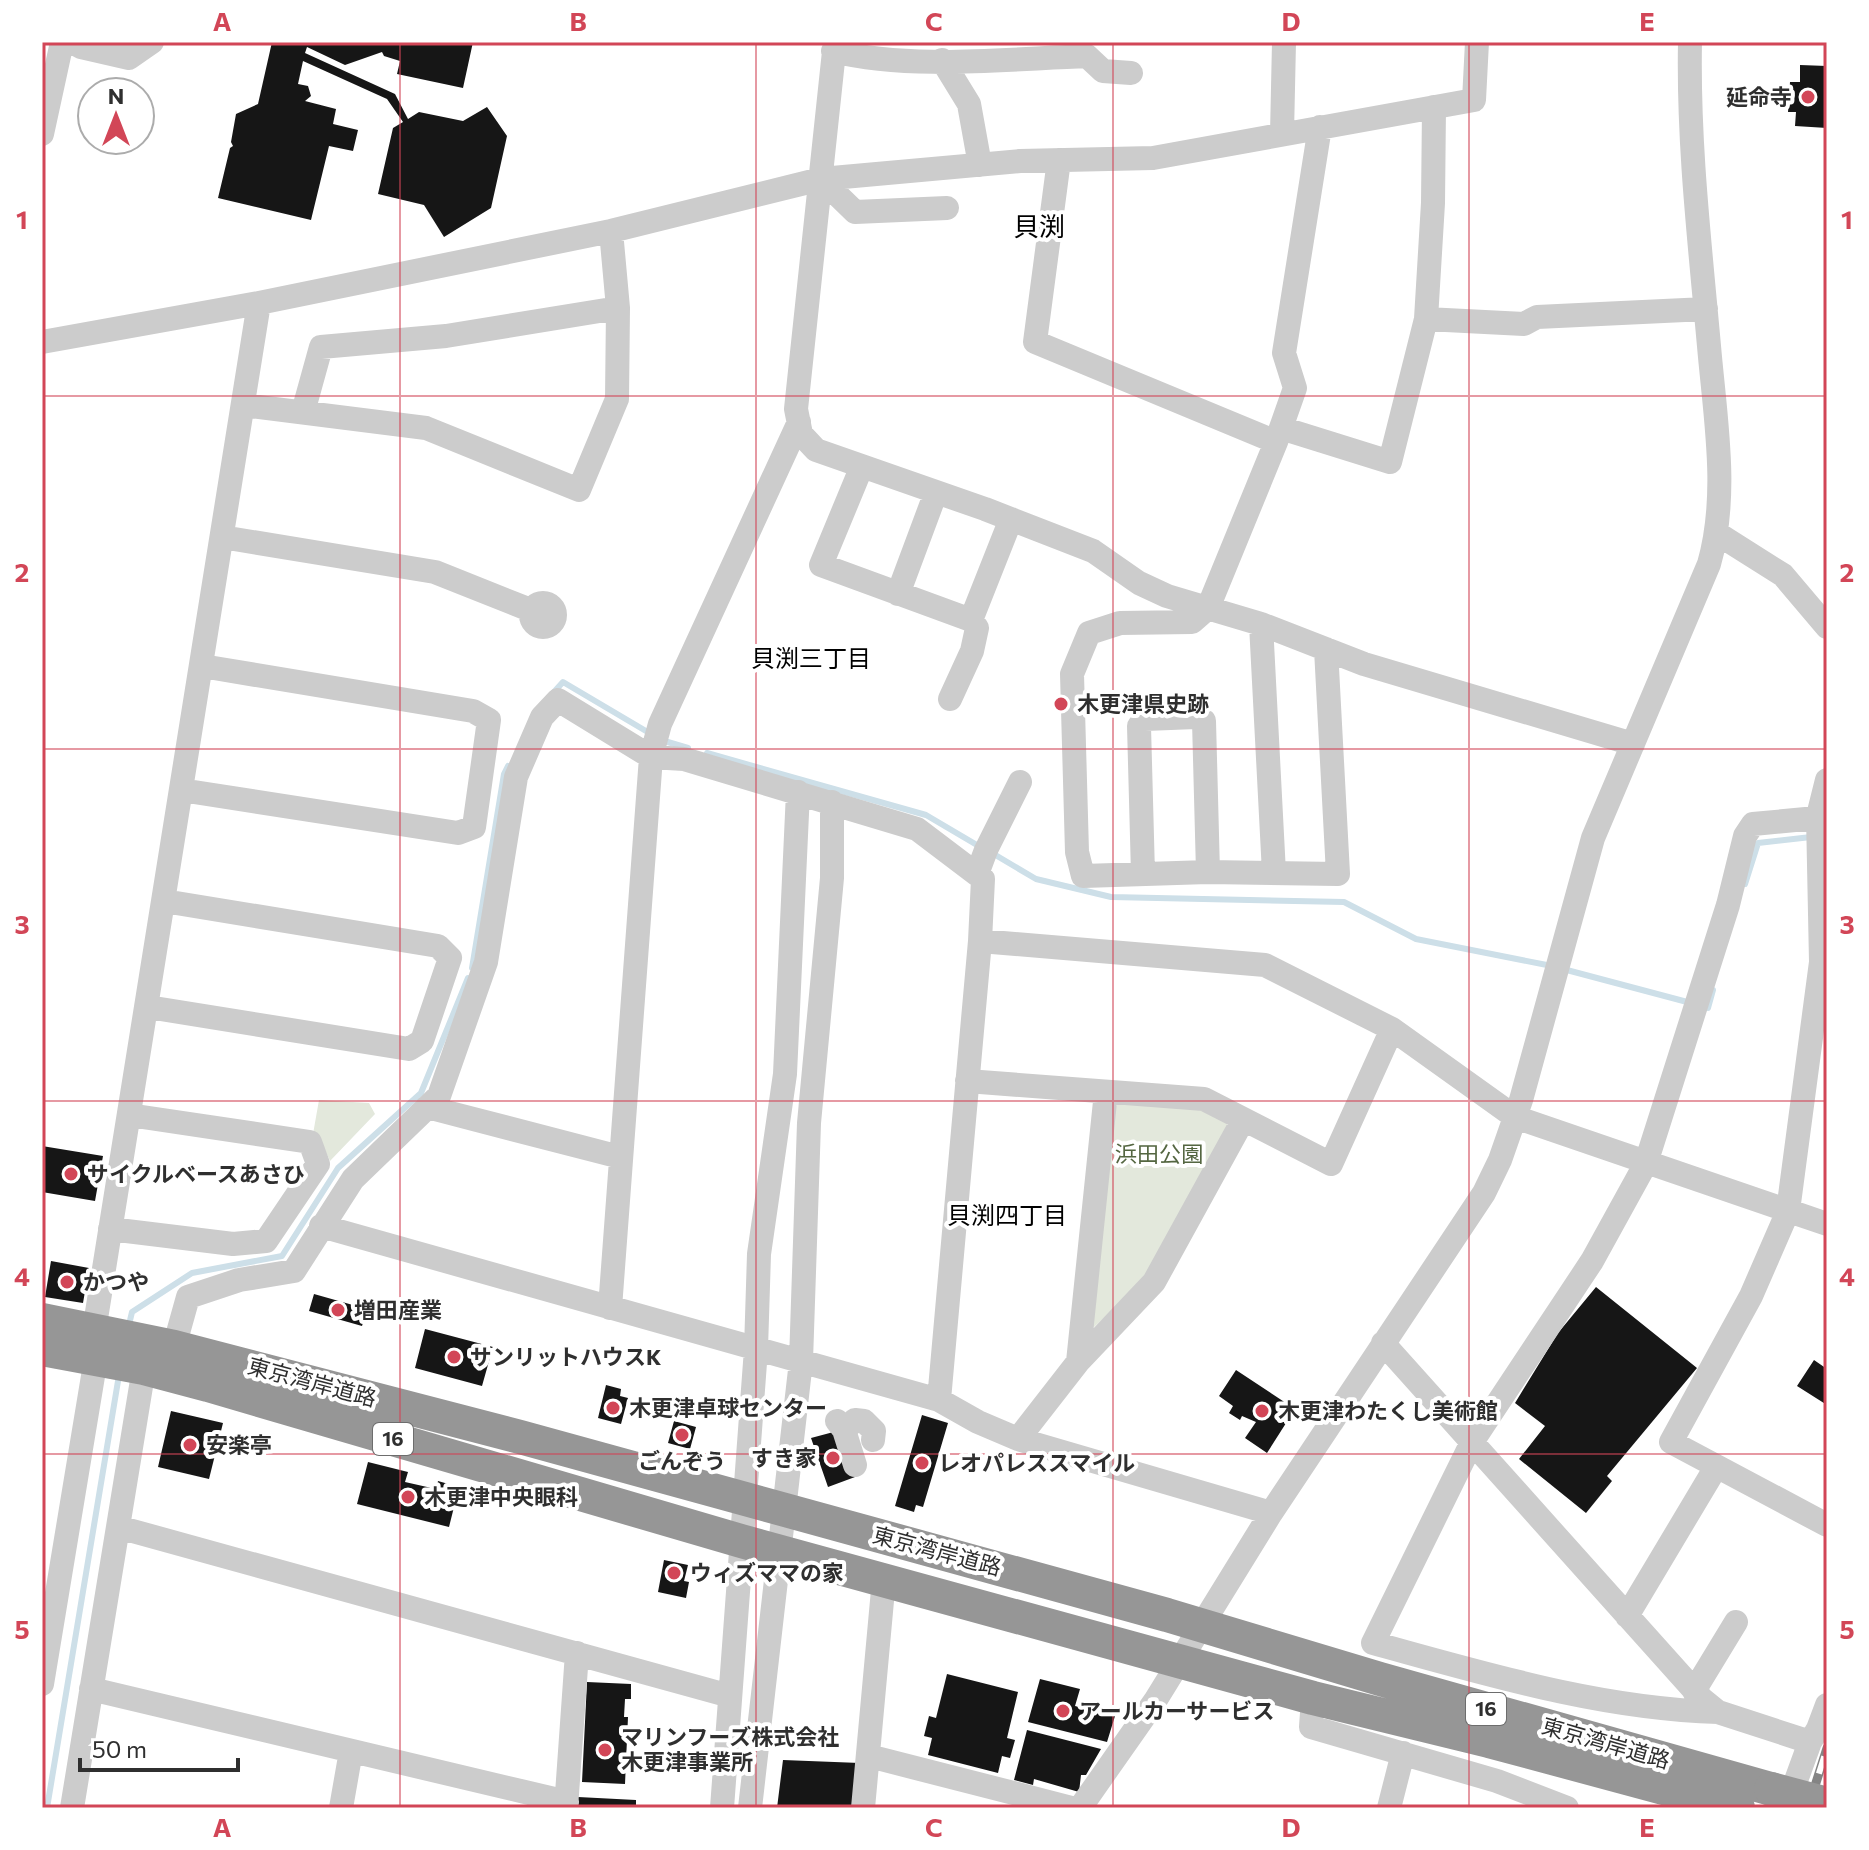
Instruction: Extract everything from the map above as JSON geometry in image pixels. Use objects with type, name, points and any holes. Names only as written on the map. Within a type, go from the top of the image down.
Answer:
[{"type":"highway","name":"東京湾岸道路","points":[[42,1320],[144,1368],[313,1415],[492,1470],[1313,1698],[1489,1741],[1738,1808]]},
{"type":"highway","name":"東京湾岸道路","points":[[42,1349],[95,1344],[174,1347],[914,1544],[1779,1798],[1827,1804]]},
{"type":"street","points":[[42,134],[62,42]]},
{"type":"street","points":[[72,42],[129,58],[152,42]]},
{"type":"street","points":[[1282,134],[1284,42]]},
{"type":"street","points":[[42,342],[259,303],[611,231],[821,179],[1059,160],[1153,158],[1474,100],[1477,42]]},
{"type":"street","points":[[1080,1808],[1180,1661],[1271,1513],[1484,1193],[1515,1117],[1593,838],[1709,564],[1718,534],[1718,447],[1691,148],[1690,42]]},
{"type":"street","points":[[1131,73],[1103,71],[1087,56],[867,59],[834,46],[796,409],[801,434],[816,450],[1093,551],[1139,583],[1167,596],[1261,624],[1364,664],[1633,744]]},
{"type":"street","points":[[942,60],[969,104],[980,165]]},
{"type":"street","points":[[1059,160],[1035,342],[1279,435],[1390,462],[1426,319],[1433,203],[1434,107]]},
{"type":"street","points":[[1320,127],[1284,353],[1295,388],[1279,435],[1208,608],[1192,622],[1120,623],[1089,633],[1072,674],[1077,852],[1083,876],[1208,872],[1338,874],[1326,649]]},
{"type":"street","points":[[821,179],[855,212],[947,208]]},
{"type":"street","points":[[243,405],[426,428],[579,490],[617,399],[618,308],[611,231]]},
{"type":"street","points":[[42,1684],[110,1229],[259,303]]},
{"type":"street","points":[[303,412],[321,347],[446,336],[618,308]]},
{"type":"street","points":[[1426,319],[1524,324],[1537,317],[1706,309]]},
{"type":"street","points":[[610,1308],[651,757],[660,724],[799,422]]},
{"type":"street","points":[[862,466],[821,565],[971,620],[977,628],[972,651],[950,699]]},
{"type":"street","points":[[898,594],[936,492]]},
{"type":"street","points":[[971,620],[1011,519]]},
{"type":"street","points":[[1718,534],[1783,575],[1827,627]]},
{"type":"street","points":[[222,537],[435,572],[533,611]]},
{"type":"street","points":[[1261,624],[1274,873]]},
{"type":"street","points":[[181,790],[458,833],[474,827],[489,720],[481,715],[473,711],[202,666]]},
{"type":"street","points":[[174,1347],[188,1297],[239,1280],[294,1271],[353,1179],[439,1096],[486,962],[516,777],[542,717],[558,700],[651,757],[684,759],[917,829],[983,879],[939,1400]]},
{"type":"street","points":[[1143,874],[1139,726],[1145,719],[1196,717],[1204,721],[1208,872]]},
{"type":"street","points":[[1827,780],[1823,817],[1821,962],[1788,1211],[1751,1296],[1671,1442],[1827,1525]]},
{"type":"street","points":[[977,874],[1020,782]]},
{"type":"street","points":[[722,1808],[756,1349],[759,1254],[785,1074],[798,792]]},
{"type":"street","points":[[750,1808],[801,1361],[809,1123],[832,878],[832,802]]},
{"type":"street","points":[[1810,1742],[1718,1712],[1667,1711],[1552,1689],[1373,1643],[1472,1442],[1592,1261],[1646,1163],[1728,905],[1745,836],[1753,824],[1823,817]]},
{"type":"street","points":[[148,1007],[409,1049],[422,1041],[450,958],[438,946],[164,901]]},
{"type":"street","points":[[980,941],[1265,965],[1392,1029],[1515,1117],[1827,1224]]},
{"type":"street","points":[[967,1081],[1204,1099],[1331,1164],[1392,1029]]},
{"type":"street","points":[[1078,1362],[1106,1092]]},
{"type":"street","points":[[427,1107],[620,1157]]},
{"type":"street","points":[[110,1229],[233,1244],[266,1241],[318,1164],[310,1142],[129,1115]]},
{"type":"street","points":[[1018,1439],[1078,1362],[1154,1282],[1243,1120]]},
{"type":"street","points":[[321,1226],[939,1400],[978,1422],[1018,1439],[1271,1513]]},
{"type":"street","points":[[1383,1343],[1694,1691],[1718,1712]]},
{"type":"street","points":[[72,1808],[144,1368]]},
{"type":"street","points":[[855,1465],[840,1426],[855,1420],[864,1421],[874,1431],[873,1440]]},
{"type":"street","points":[[1627,1616],[1716,1467]]},
{"type":"street","points":[[118,1527],[730,1696]]},
{"type":"street","points":[[863,1808],[884,1579]]},
{"type":"street","points":[[1694,1691],[1736,1622]]},
{"type":"street","points":[[91,1689],[566,1805],[577,1653]]},
{"type":"street","points":[[1313,1698],[1311,1727],[1497,1781],[1567,1808]]},
{"type":"street","points":[[1779,1798],[1818,1729],[1827,1705]]},
{"type":"street","points":[[341,1808],[351,1751]]},
{"type":"street","points":[[1389,1808],[1403,1753]]},
{"type":"street","points":[[869,1756],[1072,1808]]},
{"type":"green space","points":[[319,1100],[369,1103],[375,1114],[330,1161],[321,1141],[313,1134]]},
{"type":"green space","name":"浜田公園","points":[[1119,1103],[1200,1107],[1226,1120],[1229,1130],[1143,1281],[1092,1329],[1113,1110]]},
{"type":"building","points":[[272,42],[473,42],[463,88],[397,74],[400,61],[384,56],[382,52],[345,65],[307,47],[305,53],[395,94],[408,119],[419,112],[463,121],[487,107],[507,136],[491,208],[444,237],[424,205],[378,194],[393,128],[403,122],[387,99],[303,61],[298,84],[308,86],[311,96],[305,101],[336,109],[333,124],[358,130],[353,151],[329,146],[311,220],[218,198],[233,146],[236,114],[258,104]]},
{"type":"building","name":"延命寺","points":[[1800,65],[1827,66],[1827,128],[1795,126],[1796,112],[1788,112],[1790,82],[1800,82]]},
{"type":"building","name":"サイクルベースあさひ","points":[[42,1146],[103,1156],[95,1201],[42,1192]]},
{"type":"building","name":"かつや","points":[[51,1261],[89,1268],[83,1303],[45,1297]]},
{"type":"building","points":[[1596,1287],[1697,1368],[1607,1476],[1612,1481],[1586,1513],[1519,1459],[1545,1426],[1515,1403],[1558,1333]]},
{"type":"building","name":"増田産業","points":[[314,1294],[367,1309],[362,1326],[309,1311]]},
{"type":"building","name":"サンリットハウスK","points":[[425,1329],[493,1347],[482,1386],[415,1368]]},
{"type":"building","points":[[1814,1360],[1827,1369],[1827,1405],[1797,1386]]},
{"type":"building","name":"木更津わたくし美術館","points":[[1236,1370],[1295,1409],[1267,1453],[1245,1438],[1256,1422],[1242,1416],[1240,1420],[1229,1413],[1233,1406],[1219,1396]]},
{"type":"building","name":"木更津卓球センター","points":[[606,1385],[621,1389],[620,1396],[628,1398],[621,1424],[598,1418]]},
{"type":"building","name":"安楽亭","points":[[171,1411],[223,1423],[209,1479],[158,1467]]},
{"type":"building","name":"レオパレススマイル","points":[[922,1415],[948,1423],[923,1507],[916,1505],[914,1512],[895,1506]]},
{"type":"building","name":"ごんぞう","points":[[674,1421],[696,1427],[690,1449],[668,1443]]},
{"type":"building","name":"すき家","points":[[841,1430],[855,1477],[828,1487],[811,1438]]},
{"type":"building","name":"木更津中央眼科","points":[[368,1462],[408,1472],[405,1482],[436,1489],[438,1481],[459,1487],[449,1527],[357,1504]]},
{"type":"building","name":"ウィズママの家","points":[[664,1560],[688,1565],[684,1581],[689,1582],[686,1598],[658,1592]]},
{"type":"building","points":[[947,1674],[1018,1692],[1007,1738],[1015,1740],[1010,1758],[1002,1756],[998,1773],[928,1755],[932,1738],[924,1736],[929,1716],[936,1718]]},
{"type":"building","name":"アールカーサービス","points":[[1040,1679],[1080,1689],[1075,1706],[1115,1716],[1107,1742],[1028,1722]]},
{"type":"building","name":"マリンフーズ株式会社 木更津事業所","points":[[587,1682],[631,1684],[631,1699],[625,1699],[624,1717],[628,1717],[625,1784],[582,1782]]},
{"type":"building","points":[[1027,1730],[1101,1749],[1086,1775],[1081,1775],[1079,1792],[1034,1779],[1033,1785],[1014,1780]]},
{"type":"building","points":[[783,1760],[860,1763],[854,1808],[777,1808]]},
{"type":"building","points":[[578,1797],[636,1800],[636,1808],[577,1808]]},
{"type":"waterway","points":[[553,693],[563,682],[651,734]]},
{"type":"waterway","points":[[661,740],[688,748]]},
{"type":"waterway","points":[[707,753],[926,815],[982,848]]},
{"type":"waterway","points":[[472,968],[504,774],[508,766]]},
{"type":"waterway","points":[[1745,884],[1758,843],[1811,837]]},
{"type":"waterway","points":[[992,853],[1036,879],[1111,897],[1344,902],[1416,939],[1552,966]]},
{"type":"waterway","points":[[1563,969],[1691,1003]]},
{"type":"waterway","points":[[128,1329],[132,1312],[192,1273],[282,1256],[338,1168],[421,1093],[468,978]]},
{"type":"waterway","points":[[1702,1006],[1708,1008],[1713,990]]},
{"type":"waterway","points":[[47,1808],[119,1375]]},
{"type":"railway","points":[[1808,1808],[1827,1748]]},
{"type":"railway","points":[[1824,1808],[1827,1798]]},
{"type":"place","name":"延命寺","points":[[1808,97]]},
{"type":"place","name":"木更津県史跡","points":[[1061,704]]},
{"type":"place","name":"サイクルベースあさひ","points":[[71,1174]]},
{"type":"place","name":"かつや","points":[[67,1282]]},
{"type":"place","name":"増田産業","points":[[338,1310]]},
{"type":"place","name":"サンリットハウスK","points":[[454,1357]]},
{"type":"place","name":"木更津卓球センター","points":[[613,1408]]},
{"type":"place","name":"木更津わたくし美術館","points":[[1262,1411]]},
{"type":"place","name":"ごんぞう","points":[[682,1435]]},
{"type":"place","name":"安楽亭","points":[[190,1445]]},
{"type":"place","name":"すき家","points":[[833,1458]]},
{"type":"place","name":"レオパレススマイル","points":[[922,1463]]},
{"type":"place","name":"木更津中央眼科","points":[[408,1497]]},
{"type":"place","name":"ウィズママの家","points":[[674,1573]]},
{"type":"place","name":"アールカーサービス","points":[[1063,1711]]},
{"type":"place","name":"マリンフーズ株式会社 木更津事業所","points":[[605,1750]]},
{"type":"district","name":"貝渕","points":[[1039,227]]},
{"type":"district","name":"貝渕三丁目","points":[[811,659]]},
{"type":"district","name":"貝渕四丁目","points":[[1007,1216]]}]
